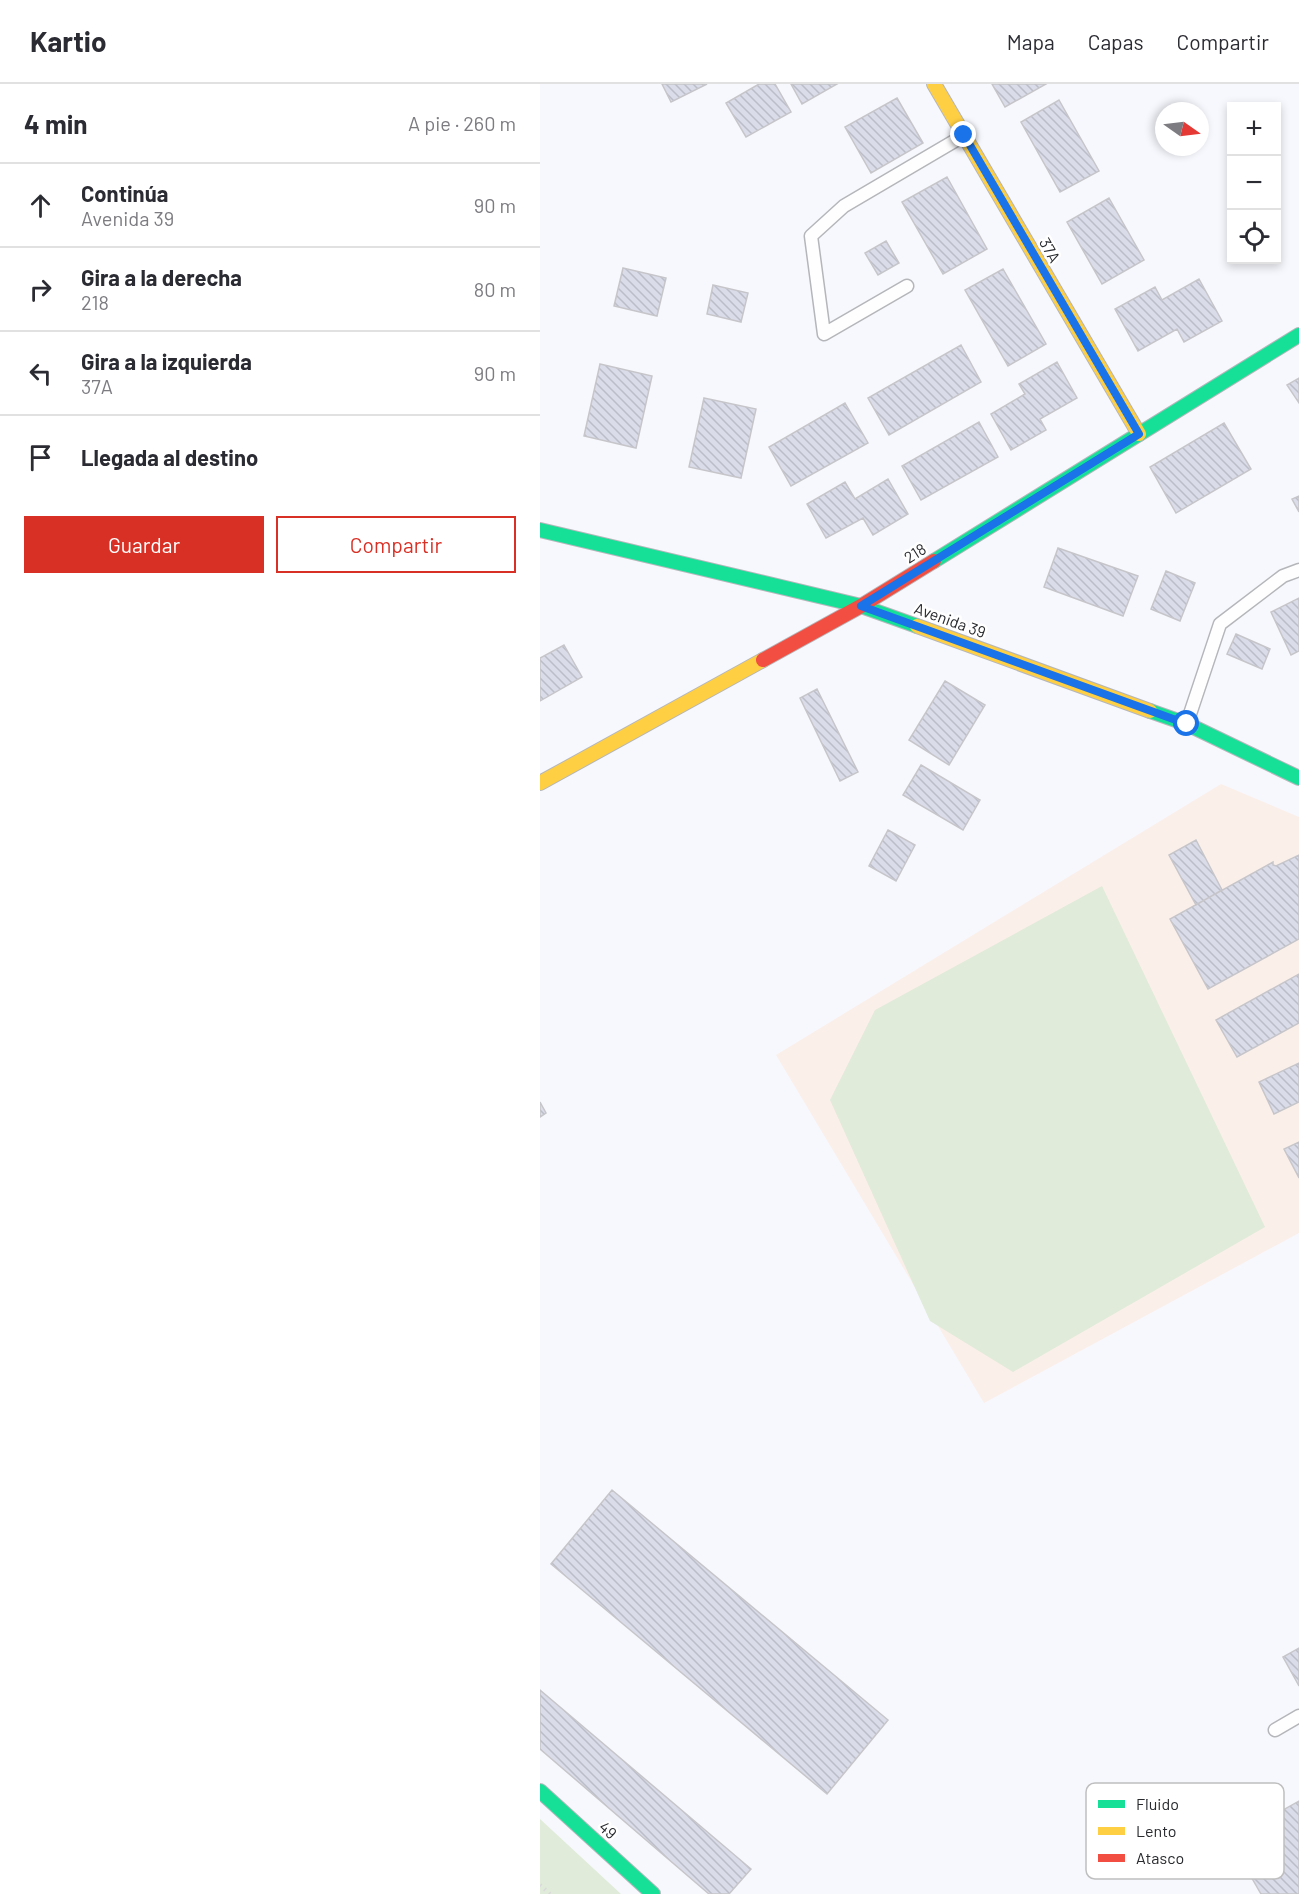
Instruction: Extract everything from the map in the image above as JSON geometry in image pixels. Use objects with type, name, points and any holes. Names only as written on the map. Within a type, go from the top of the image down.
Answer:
[{"type":"street","name":"37A","points":[[934,84],[1139,434]]},
{"type":"street","name":"218","points":[[540,783],[861,606],[1299,335]]},
{"type":"street","name":"Avenida 39","points":[[540,531],[861,606],[1187,724],[1299,778]]},
{"type":"street","name":"49","points":[[540,1791],[653,1894]]},
{"type":"lane","points":[[907,286],[824,334],[811,236],[844,206],[964,135]]},
{"type":"lane","points":[[1187,724],[1220,624],[1283,576],[1299,570]]},
{"type":"lane","points":[[1275,1730],[1299,1716]]},
{"type":"path","points":[[540,1885],[550,1894]]},
{"type":"shaded area","points":[[1221,784],[1299,817],[1299,1233],[984,1403],[776,1055]]},
{"type":"green space","points":[[1102,886],[1265,1227],[1013,1372],[930,1321],[830,1100],[875,1010]]},
{"type":"green space","points":[[540,1819],[621,1894],[540,1894]]},
{"type":"building","points":[[662,84],[707,84],[671,102]]},
{"type":"building","points":[[759,84],[775,84],[791,112],[746,137],[726,103]]},
{"type":"building","points":[[791,84],[837,84],[802,104]]},
{"type":"building","points":[[992,84],[1046,84],[1005,107]]},
{"type":"building","points":[[897,98],[923,143],[871,173],[845,127]]},
{"type":"building","points":[[1059,100],[1099,171],[1060,192],[1021,122]]},
{"type":"building","points":[[947,177],[987,249],[943,274],[902,202]]},
{"type":"building","points":[[1109,198],[1144,260],[1102,284],[1067,222]]},
{"type":"building","points":[[886,241],[899,263],[878,275],[865,253]]},
{"type":"building","points":[[623,268],[666,278],[657,316],[614,306]]},
{"type":"building","points":[[1003,269],[1046,344],[1008,366],[965,290]]},
{"type":"building","points":[[1199,279],[1222,321],[1184,342],[1177,329],[1138,351],[1115,309],[1155,287],[1162,300]]},
{"type":"building","points":[[713,285],[748,293],[741,322],[707,314]]},
{"type":"building","points":[[961,345],[981,382],[889,435],[868,398]]},
{"type":"building","points":[[1057,362],[1077,398],[1040,419],[1046,430],[1011,450],[991,414],[1025,394],[1019,384]]},
{"type":"building","points":[[600,364],[652,376],[636,448],[584,436]]},
{"type":"building","points":[[1299,378],[1299,403],[1287,385]]},
{"type":"building","points":[[704,398],[756,409],[741,478],[689,467]]},
{"type":"building","points":[[845,403],[868,443],[791,486],[769,447]]},
{"type":"building","points":[[979,422],[998,457],[921,500],[902,466]]},
{"type":"building","points":[[1224,423],[1251,469],[1176,513],[1150,467]]},
{"type":"building","points":[[888,479],[908,514],[873,535],[863,518],[826,538],[807,504],[845,482],[855,499]]},
{"type":"building","points":[[1299,496],[1299,512],[1292,499]]},
{"type":"building","points":[[1058,548],[1138,576],[1123,616],[1044,587]]},
{"type":"building","points":[[1166,571],[1195,583],[1180,621],[1151,609]]},
{"type":"building","points":[[1299,598],[1299,651],[1291,655],[1271,612]]},
{"type":"building","points":[[1236,634],[1270,649],[1262,669],[1227,654]]},
{"type":"building","points":[[564,645],[582,677],[540,701],[540,658]]},
{"type":"building","points":[[945,681],[985,705],[949,765],[909,740]]},
{"type":"building","points":[[817,689],[858,772],[840,781],[800,698]]},
{"type":"building","points":[[921,765],[980,800],[963,830],[903,795]]},
{"type":"building","points":[[888,830],[915,845],[896,881],[869,866]]},
{"type":"building","points":[[1196,840],[1222,890],[1196,905],[1169,855]]},
{"type":"building","points":[[1299,855],[1299,939],[1208,989],[1170,919],[1273,862],[1276,866]]},
{"type":"building","points":[[1299,974],[1299,1023],[1237,1057],[1216,1020]]},
{"type":"building","points":[[1299,1063],[1299,1102],[1274,1114],[1259,1082]]},
{"type":"building","points":[[540,1102],[546,1113],[540,1117]]},
{"type":"building","points":[[1299,1142],[1299,1178],[1284,1149]]},
{"type":"building","points":[[612,1490],[888,1720],[827,1794],[551,1564]]},
{"type":"building","points":[[1299,1648],[1299,1686],[1283,1657]]},
{"type":"building","points":[[540,1690],[751,1869],[729,1894],[709,1894],[540,1749]]},
{"type":"building","points":[[1299,1801],[1299,1894],[1261,1894],[1252,1879],[1284,1879],[1284,1809]]},
{"type":"traffic: fast","points":[[934,561],[1299,335]]},
{"type":"traffic: fast","points":[[540,530],[861,606],[917,626]]},
{"type":"traffic: fast","points":[[1150,711],[1187,724],[1299,778]]},
{"type":"traffic: fast","points":[[540,1791],[653,1894]]},
{"type":"traffic: slow","points":[[934,84],[1139,434]]},
{"type":"traffic: slow","points":[[917,626],[1150,711]]},
{"type":"traffic: slow","points":[[540,783],[763,660]]},
{"type":"traffic: jam","points":[[763,660],[861,606],[934,561]]},
{"type":"route","points":[[964,135],[1139,434],[861,606],[1187,724]]}]
